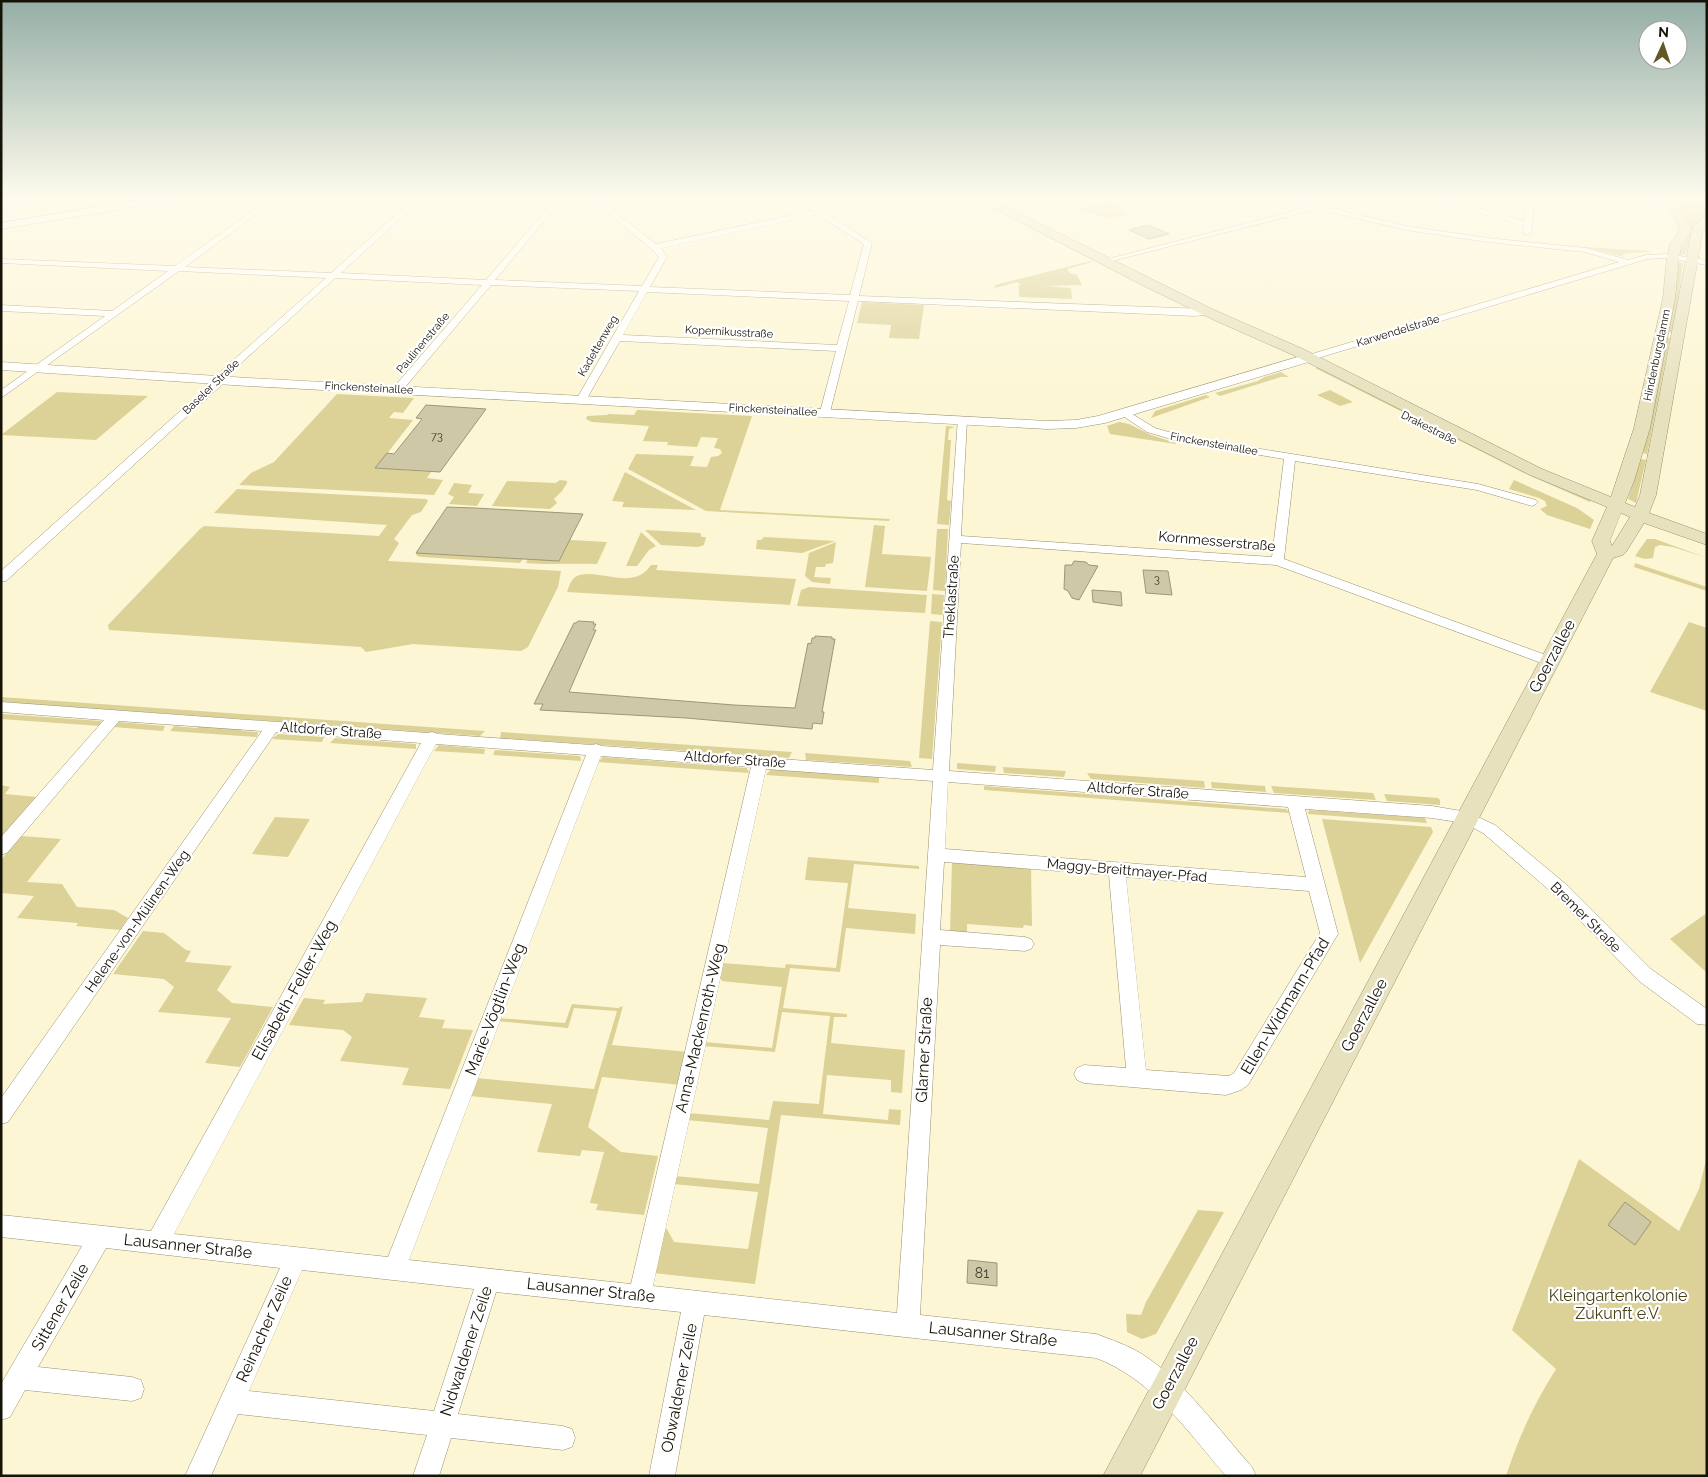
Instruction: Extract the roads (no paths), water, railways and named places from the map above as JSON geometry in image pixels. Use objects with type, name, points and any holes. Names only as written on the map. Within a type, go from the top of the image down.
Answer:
[{"type":"main road","name":"Drakestraße","points":[[1112,265],[1251,333],[1254,338],[1637,520]]},
{"type":"main road","name":"Hindenburgdamm","points":[[1615,511],[1642,428],[1669,298],[1672,265]]},
{"type":"main road","name":"Hindenburgdamm","points":[[1637,520],[1648,495],[1679,338],[1690,265]]},
{"type":"main road","name":"Goerzallee","points":[[1121,1476],[1606,554],[1602,541],[1615,511]]},
{"type":"main road","name":"Goerzallee","points":[[1606,554],[1617,551],[1637,520]]},
{"type":"main road","points":[[1637,520],[1707,540]]},
{"type":"main road","points":[[1637,520],[1707,550]]},
{"type":"street","points":[[87,265],[1194,314],[1206,312]]},
{"type":"street","points":[[1,395],[183,265]]},
{"type":"street","name":"Baseler Straße","points":[[1,578],[221,380],[223,374],[346,265]]},
{"type":"street","name":"Paulinenstraße","points":[[397,390],[503,265]]},
{"type":"street","name":"Kadettenweg","points":[[581,400],[660,265]]},
{"type":"street","points":[[825,412],[863,265]]},
{"type":"street","name":"Karwendelstraße","points":[[1124,412],[1616,265]]},
{"type":"street","points":[[1,308],[114,314]]},
{"type":"street","name":"Kopernikusstraße","points":[[617,338],[840,348]]},
{"type":"street","name":"Finckensteinallee","points":[[1,366],[397,390],[1047,425],[1076,424],[1124,412],[1151,430],[1170,437],[1478,487],[1532,502]]},
{"type":"street","name":"Theklastraße","points":[[941,774],[962,420]]},
{"type":"street","points":[[1278,561],[1290,456]]},
{"type":"street","name":"Kornmesserstraße","points":[[955,539],[1278,561],[1548,662]]},
{"type":"street","points":[[1,564],[16,565]]},
{"type":"street","name":"Altdorfer Straße","points":[[1,707],[941,774],[1432,812],[1467,818]]},
{"type":"street","points":[[1,849],[116,715]]},
{"type":"street","name":"Helene-von-Mülinen-Weg","points":[[1,1115],[274,726]]},
{"type":"street","name":"Elisabeth-Feller-Weg","points":[[157,1243],[432,737]]},
{"type":"street","name":"Marie-Vögtlin-Weg","points":[[395,1268],[596,749]]},
{"type":"street","name":"Anna-Mackenroth-Weg","points":[[640,1295],[760,761]]},
{"type":"street","name":"Glarner Straße","points":[[908,1325],[941,774]]},
{"type":"street","name":"Ellen-Widmann-Pfad","points":[[1084,1074],[1226,1086],[1234,1084],[1241,1079],[1329,934],[1295,802]]},
{"type":"street","name":"Bremer Straße","points":[[1467,818],[1484,826],[1496,835],[1562,891],[1645,975],[1704,1018]]},
{"type":"street","name":"Maggy-Breittmayer-Pfad","points":[[936,855],[1317,885]]},
{"type":"street","points":[[1117,869],[1137,1078]]},
{"type":"street","points":[[931,937],[1025,944]]},
{"type":"street","name":"Lausanner Straße","points":[[1,1226],[1096,1346],[1116,1353],[1136,1364],[1166,1391],[1243,1476]]},
{"type":"street","name":"Sittener Zeile","points":[[1,1408],[100,1237]]},
{"type":"street","name":"Reinacher Zeile","points":[[198,1476],[296,1258]]},
{"type":"street","name":"Nidwaldener Zeile","points":[[426,1476],[489,1278]]},
{"type":"street","name":"Obwaldener Zeile","points":[[662,1476],[695,1301]]},
{"type":"street","points":[[20,1376],[132,1389]]},
{"type":"street","name":"Reinacher Zeile","points":[[232,1400],[342,1413]]},
{"type":"street","name":"Nidwaldener Zeile","points":[[342,1413],[563,1438]]},
{"type":"park label","name":"Kleingartenkolonie Zukunft e.V.","points":[[1618,1304]]}]
